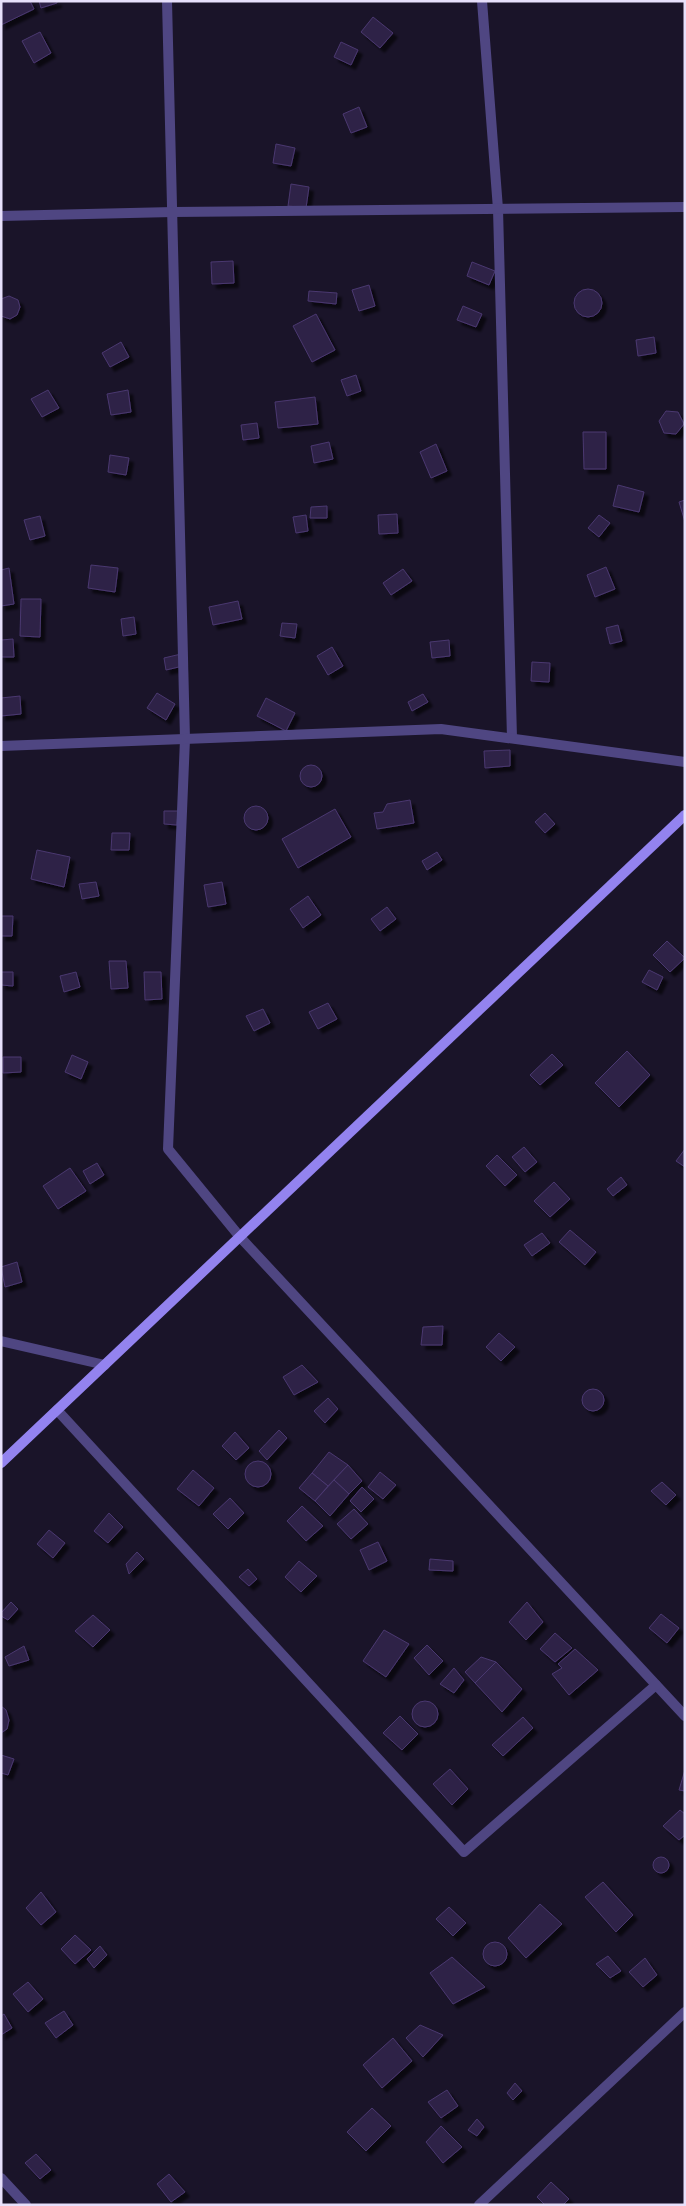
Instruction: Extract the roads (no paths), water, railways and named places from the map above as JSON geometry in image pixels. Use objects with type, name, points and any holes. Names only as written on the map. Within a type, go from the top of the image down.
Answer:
[{"type":"street","points":[[167,1],[185,739],[168,1149],[240,1237],[685,1716]]},
{"type":"street","points":[[482,1],[498,209],[512,738]]},
{"type":"street","points":[[1,216],[173,212],[685,207]]},
{"type":"street","points":[[1,746],[442,729],[685,762]]},
{"type":"street","points":[[1,1463],[685,815]]},
{"type":"street","points":[[1,1341],[105,1365]]},
{"type":"street","points":[[57,1410],[464,1852],[656,1685]]},
{"type":"street","points":[[479,2205],[685,2012]]},
{"type":"street","points":[[1,2178],[26,2205]]}]
